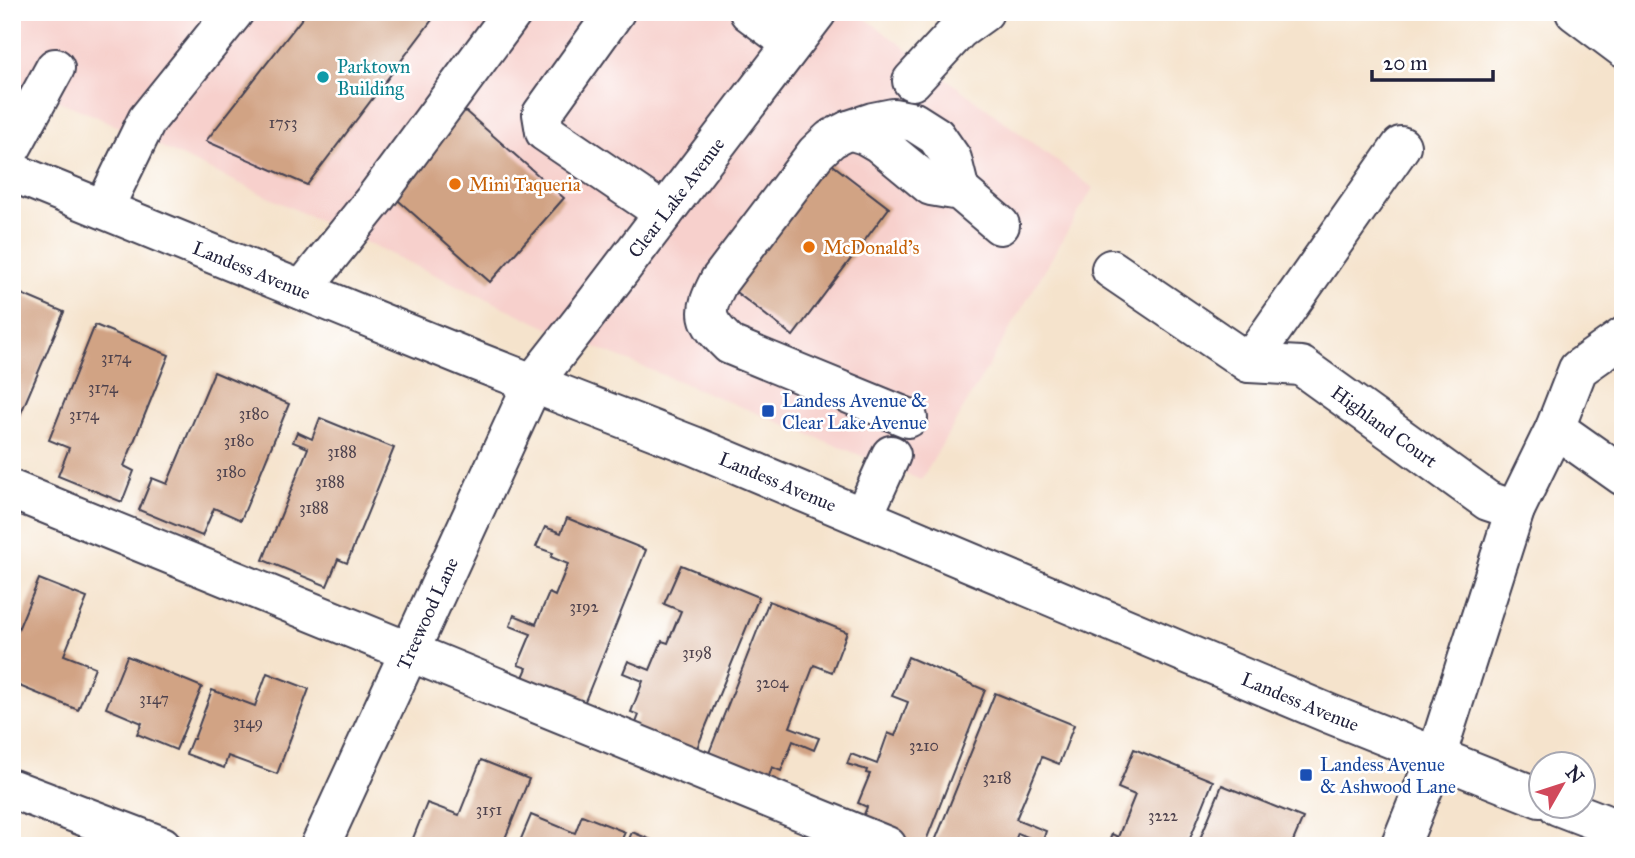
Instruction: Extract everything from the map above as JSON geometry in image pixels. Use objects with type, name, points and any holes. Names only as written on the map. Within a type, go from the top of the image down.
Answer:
[{"type":"main road","points":[[104,208],[147,120],[234,12]]},
{"type":"main road","points":[[302,290],[374,200],[513,12]]},
{"type":"main road","points":[[615,12],[542,114],[545,132],[664,213]]},
{"type":"main road","points":[[749,12],[792,44]]},
{"type":"main road","name":"Clear Lake Avenue","points":[[533,383],[817,12]]},
{"type":"main road","points":[[912,80],[960,30],[984,12]]},
{"type":"main road","points":[[1575,12],[1623,48]]},
{"type":"main road","points":[[12,147],[55,68]]},
{"type":"main road","points":[[908,418],[730,345],[713,328],[708,315],[710,299],[719,281],[816,153],[831,139],[873,122],[893,118],[914,122],[936,136],[951,159],[960,191],[999,225]]},
{"type":"main road","points":[[1111,269],[1249,363],[1401,146]]},
{"type":"main road","name":"Landess Avenue","points":[[12,172],[694,446],[1436,757],[1526,792]]},
{"type":"main road","points":[[1400,846],[1436,757],[1514,510],[1555,428],[1578,369],[1623,337]]},
{"type":"main road","name":"Highland Court","points":[[1249,363],[1301,366],[1488,501],[1514,510]]},
{"type":"main road","name":"Treewood Lane","points":[[320,846],[533,383]]},
{"type":"main road","points":[[1555,428],[1623,476]]},
{"type":"main road","points":[[863,517],[891,454]]},
{"type":"main road","points":[[12,490],[887,846]]},
{"type":"main road","points":[[12,789],[162,846]]},
{"type":"main road","points":[[1594,820],[1623,831]]},
{"type":"shaded area","points":[[12,12],[857,12],[1093,188],[921,480],[555,331],[93,115],[12,82]]},
{"type":"building","name":"Parktown Building","points":[[307,12],[438,12],[307,185],[206,141]]},
{"type":"building","points":[[464,110],[564,198],[490,282],[391,194]]},
{"type":"building","name":"McDonald's","points":[[825,159],[889,208],[793,336],[728,286]]},
{"type":"building","points":[[12,290],[64,312],[15,427],[12,426]]},
{"type":"building","points":[[95,325],[169,355],[124,466],[134,471],[122,502],[58,476],[69,448],[49,440]]},
{"type":"building","points":[[214,372],[289,404],[241,520],[214,508],[202,536],[139,510],[152,478],[167,484]]},
{"type":"building","points":[[320,418],[394,448],[347,563],[338,559],[327,586],[263,560],[308,448],[293,442],[297,432],[312,439]]},
{"type":"building","points":[[567,518],[646,550],[583,706],[521,682],[527,668],[518,665],[531,634],[510,626],[514,615],[536,624],[549,593],[555,596],[568,564],[551,557],[553,553],[536,547],[545,527],[561,533]]},
{"type":"building","points":[[681,565],[759,597],[695,753],[634,728],[639,715],[631,712],[643,681],[623,673],[628,661],[650,670],[662,641],[668,643],[681,611],[664,604]]},
{"type":"building","points":[[39,579],[87,598],[64,655],[95,667],[78,710],[12,683],[12,644]]},
{"type":"building","points":[[769,601],[847,632],[832,672],[814,665],[790,727],[819,738],[814,750],[793,741],[781,771],[772,767],[767,782],[707,758]]},
{"type":"building","points":[[127,656],[202,687],[176,750],[137,734],[142,723],[106,708]]},
{"type":"building","points":[[908,657],[985,690],[924,846],[861,822],[867,807],[858,803],[870,774],[866,773],[867,770],[847,764],[851,754],[877,764],[888,733],[895,736],[908,702],[892,696]]},
{"type":"building","points":[[267,673],[309,689],[277,774],[228,756],[224,768],[186,754],[212,690],[255,706]]},
{"type":"building","points":[[995,693],[1074,725],[1059,764],[1042,757],[1016,819],[1046,831],[1042,843],[1018,833],[1013,846],[933,846]]},
{"type":"building","points":[[1134,749],[1213,781],[1187,846],[1107,846],[1112,834],[1118,837],[1135,795],[1118,788]]},
{"type":"building","points":[[481,760],[529,779],[502,846],[410,846],[427,803],[459,815]]},
{"type":"building","points":[[1222,785],[1303,818],[1291,846],[1197,846]]},
{"type":"building","points":[[531,815],[575,833],[582,815],[625,832],[619,846],[518,846]]},
{"type":"building","points":[[632,832],[666,846],[626,846]]},
{"type":"place","name":"Parktown Building","points":[[323,77]]},
{"type":"place","name":"Mini Taqueria","points":[[455,184]]},
{"type":"place","name":"McDonald's","points":[[809,247]]},
{"type":"place","name":"Landess Avenue & Clear Lake Avenue","points":[[768,411]]},
{"type":"place","name":"Landess Avenue & Ashwood Lane","points":[[1306,775]]}]
